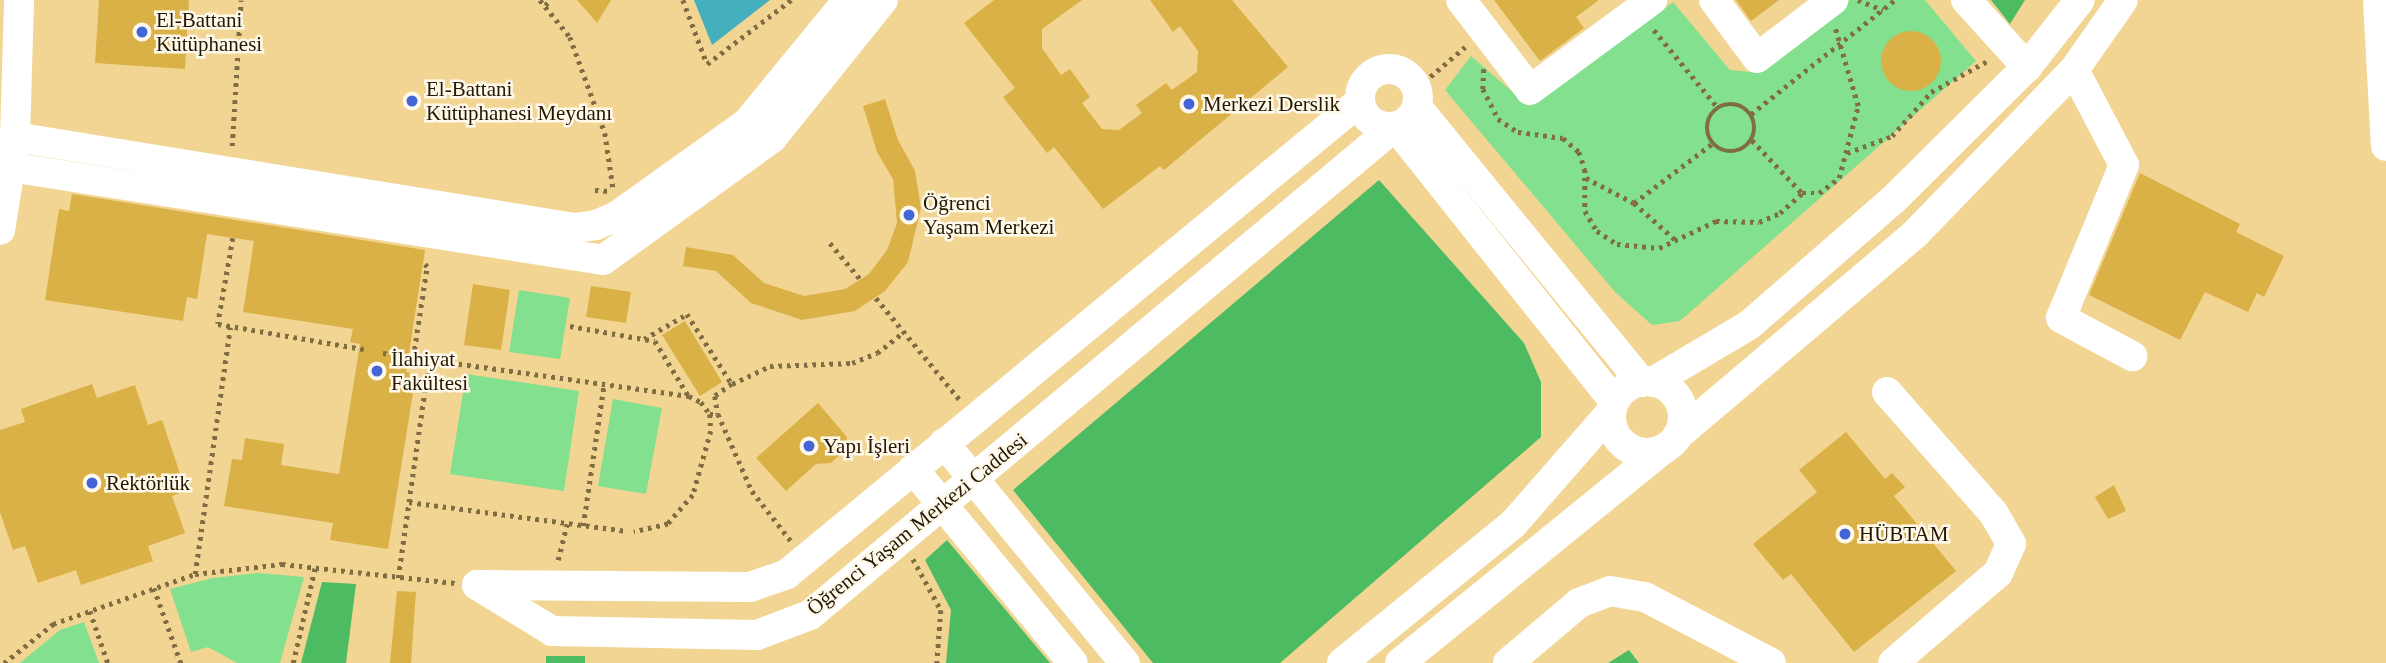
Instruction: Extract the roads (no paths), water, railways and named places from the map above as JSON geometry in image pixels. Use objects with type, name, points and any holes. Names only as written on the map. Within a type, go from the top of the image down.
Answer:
[{"type":"street","points":[[0,230],[15,137],[19,0]]},
{"type":"street","points":[[15,137],[575,228],[617,216],[747,123],[848,0]]},
{"type":"street","points":[[10,167],[603,260],[772,138],[883,0]]},
{"type":"street","points":[[1461,0],[1530,90],[1645,5]]},
{"type":"street","points":[[1714,0],[1757,58],[1833,11]]},
{"type":"street","points":[[1966,0],[2005,46],[2027,67]]},
{"type":"street","points":[[1342,663],[1513,524],[1630,385],[1647,382],[1749,325],[1893,200],[2027,67],[2080,0]]},
{"type":"street","points":[[1399,663],[1670,443],[1915,234],[2074,70],[2123,0]]},
{"type":"street","points":[[2378,0],[2386,146]]},
{"type":"street","points":[[2074,70],[2124,164],[2061,318],[2132,356]]},
{"type":"street","name":"Öğrenci Yaşam Merkezi Caddesi","points":[[1380,71],[1400,71],[1405,112],[810,615],[757,635],[552,631],[477,586],[553,584],[750,587],[787,574],[1359,102],[1364,83],[1380,71]]},
{"type":"street","points":[[1359,102],[1368,120],[1405,112]]},
{"type":"street","points":[[1405,112],[1647,382],[1673,393],[1680,402],[1683,413],[1670,443],[1639,453],[1620,442],[1612,406],[1405,112]]},
{"type":"street","points":[[1887,392],[1994,514],[2011,544],[1998,573],[1894,663]]},
{"type":"street","points":[[944,443],[1125,663]]},
{"type":"street","points":[[913,469],[1073,663]]},
{"type":"street","points":[[1508,663],[1580,603],[1610,591],[1645,597],[1771,663]]},
{"type":"water","points":[[694,0],[770,0],[712,45]]},
{"type":"place","name":"El-Battani Kütüphanesi","points":[[142,32]]},
{"type":"place","name":"El-Battani Kütüphanesi Meydanı","points":[[412,101]]},
{"type":"place","name":"Merkezi Derslik","points":[[1189,104]]},
{"type":"place","name":"Öğrenci Yaşam Merkezi","points":[[909,215]]},
{"type":"place","name":"İlahiyat Fakültesi","points":[[377,371]]},
{"type":"place","name":"Yapı İşleri","points":[[809,446]]},
{"type":"place","name":"Rektörlük","points":[[92,483]]},
{"type":"place","name":"HÜBTAM","points":[[1845,534]]}]
